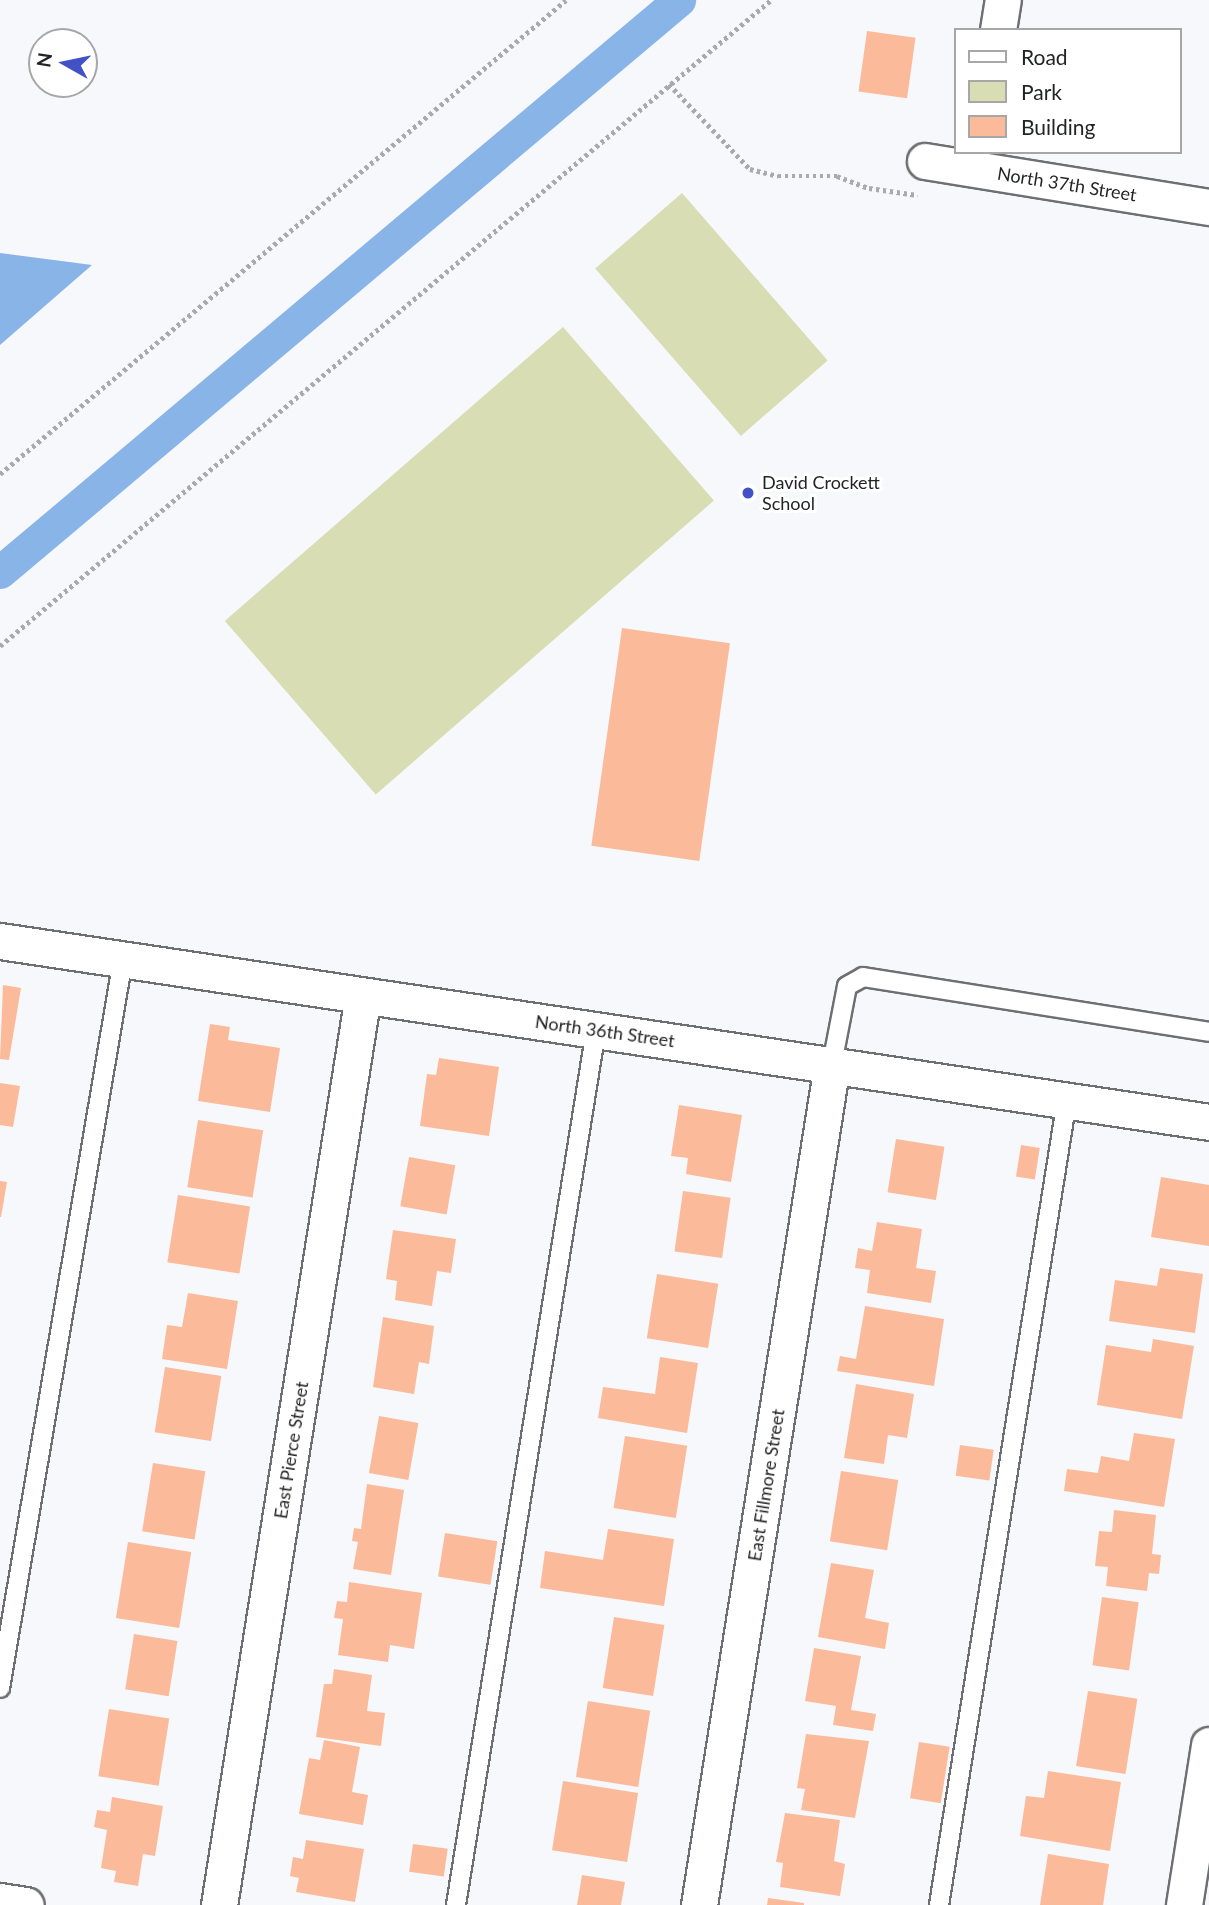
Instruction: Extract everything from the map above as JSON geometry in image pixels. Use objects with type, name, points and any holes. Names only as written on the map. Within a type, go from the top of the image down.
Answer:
[{"type":"street","points":[[998,28],[1003,0]]},
{"type":"street","name":"North 37th Street","points":[[956,162],[1209,207]]},
{"type":"street","name":"North 36th Street","points":[[0,941],[1209,1122]]},
{"type":"street","name":"East Pierce Street","points":[[219,1905],[363,995]]},
{"type":"street","name":"East Fillmore Street","points":[[699,1905],[832,1064]]},
{"type":"street","points":[[1184,1905],[1209,1745]]},
{"type":"street","points":[[0,1901],[26,1905]]},
{"type":"lane","points":[[0,1688],[123,959]]},
{"type":"lane","points":[[832,1064],[847,986],[863,977],[1209,1032]]},
{"type":"lane","points":[[456,1905],[596,1030]]},
{"type":"lane","points":[[939,1905],[1067,1100]]},
{"type":"path","points":[[0,474],[566,0]]},
{"type":"path","points":[[0,646],[771,0]]},
{"type":"path","points":[[669,84],[750,169],[778,176],[837,176],[900,195],[939,196],[956,162]]},
{"type":"green space","points":[[682,193],[828,361],[741,436],[595,268]]},
{"type":"green space","points":[[563,327],[714,501],[376,794],[225,621]]},
{"type":"water","points":[[0,253],[92,265],[0,345]]},
{"type":"building","points":[[867,31],[916,38],[907,98],[859,91]]},
{"type":"building","points":[[622,628],[730,643],[699,861],[591,846]]},
{"type":"building","points":[[3,985],[21,988],[9,1060],[0,1059]]},
{"type":"building","points":[[210,1024],[230,1027],[228,1040],[280,1048],[270,1112],[198,1101]]},
{"type":"building","points":[[439,1058],[499,1067],[489,1136],[420,1126],[427,1074],[436,1075]]},
{"type":"building","points":[[0,1083],[20,1086],[13,1127],[0,1125]]},
{"type":"building","points":[[679,1105],[742,1115],[731,1182],[686,1174],[688,1158],[671,1156]]},
{"type":"building","points":[[198,1120],[263,1130],[253,1197],[187,1187]]},
{"type":"building","points":[[896,1139],[944,1147],[936,1200],[888,1192]]},
{"type":"building","points":[[1021,1145],[1040,1148],[1035,1180],[1016,1177]]},
{"type":"building","points":[[409,1157],[455,1165],[447,1214],[400,1206]]},
{"type":"building","points":[[1161,1177],[1209,1185],[1209,1246],[1151,1237]]},
{"type":"building","points":[[0,1181],[7,1182],[1,1217],[0,1217]]},
{"type":"building","points":[[683,1191],[731,1198],[722,1258],[675,1251]]},
{"type":"building","points":[[178,1195],[250,1206],[239,1274],[167,1262]]},
{"type":"building","points":[[877,1222],[922,1229],[916,1268],[936,1271],[931,1303],[867,1293],[870,1270],[855,1268],[858,1248],[872,1251]]},
{"type":"building","points":[[393,1230],[456,1239],[451,1273],[437,1271],[432,1306],[395,1300],[397,1281],[386,1279]]},
{"type":"building","points":[[1160,1268],[1203,1274],[1195,1333],[1109,1321],[1115,1280],[1157,1286]]},
{"type":"building","points":[[657,1274],[718,1284],[708,1348],[647,1338]]},
{"type":"building","points":[[188,1293],[238,1301],[227,1369],[162,1359],[167,1325],[182,1327]]},
{"type":"building","points":[[865,1306],[944,1319],[934,1386],[837,1371],[840,1356],[856,1359]]},
{"type":"building","points":[[383,1317],[434,1326],[429,1364],[419,1362],[414,1394],[373,1387]]},
{"type":"building","points":[[1153,1339],[1194,1346],[1182,1419],[1097,1405],[1106,1345],[1151,1352]]},
{"type":"building","points":[[660,1357],[698,1363],[687,1433],[598,1418],[603,1387],[655,1394]]},
{"type":"building","points":[[165,1367],[221,1376],[211,1441],[155,1432]]},
{"type":"building","points":[[856,1384],[914,1394],[907,1438],[888,1435],[884,1464],[844,1458]]},
{"type":"building","points":[[379,1416],[418,1423],[408,1480],[369,1473]]},
{"type":"building","points":[[1134,1433],[1175,1439],[1164,1507],[1064,1491],[1067,1469],[1098,1473],[1101,1456],[1129,1461]]},
{"type":"building","points":[[625,1436],[687,1446],[676,1518],[614,1508]]},
{"type":"building","points":[[960,1445],[994,1450],[989,1480],[956,1476]]},
{"type":"building","points":[[153,1463],[205,1471],[195,1539],[142,1531]]},
{"type":"building","points":[[841,1471],[898,1480],[887,1550],[830,1541]]},
{"type":"building","points":[[367,1484],[404,1490],[391,1575],[353,1569],[358,1542],[352,1541],[354,1528],[361,1529]]},
{"type":"building","points":[[1114,1510],[1156,1515],[1152,1554],[1161,1555],[1159,1574],[1149,1573],[1147,1591],[1106,1586],[1108,1567],[1095,1566],[1099,1531],[1112,1532]]},
{"type":"building","points":[[608,1529],[674,1539],[664,1606],[540,1588],[545,1551],[603,1560]]},
{"type":"building","points":[[445,1533],[497,1541],[490,1585],[438,1576]]},
{"type":"building","points":[[128,1542],[191,1552],[179,1628],[116,1618]]},
{"type":"building","points":[[831,1563],[874,1570],[865,1618],[889,1623],[885,1649],[818,1637]]},
{"type":"building","points":[[349,1582],[422,1593],[414,1649],[390,1645],[388,1662],[338,1655],[343,1619],[334,1618],[337,1601],[347,1602]]},
{"type":"building","points":[[1102,1597],[1139,1602],[1129,1670],[1092,1665]]},
{"type":"building","points":[[614,1617],[664,1625],[653,1696],[603,1688]]},
{"type":"building","points":[[134,1634],[177,1641],[169,1696],[125,1689]]},
{"type":"building","points":[[814,1648],[861,1656],[851,1710],[876,1714],[873,1731],[833,1725],[836,1706],[805,1701]]},
{"type":"building","points":[[334,1669],[372,1675],[367,1711],[385,1713],[381,1746],[316,1737],[324,1684],[332,1684]]},
{"type":"building","points":[[1088,1691],[1137,1699],[1125,1774],[1076,1766]]},
{"type":"building","points":[[588,1701],[650,1711],[638,1787],[576,1777]]},
{"type":"building","points":[[109,1709],[169,1719],[159,1786],[98,1776]]},
{"type":"building","points":[[806,1734],[869,1741],[855,1818],[801,1810],[805,1789],[797,1788]]},
{"type":"building","points":[[324,1740],[360,1747],[352,1792],[368,1795],[363,1825],[299,1814],[309,1758],[320,1760]]},
{"type":"building","points":[[919,1742],[950,1747],[941,1803],[910,1798]]},
{"type":"building","points":[[1048,1771],[1121,1782],[1110,1851],[1020,1836],[1026,1796],[1044,1798]]},
{"type":"building","points":[[563,1781],[638,1793],[627,1862],[552,1850]]},
{"type":"building","points":[[112,1797],[163,1806],[155,1856],[143,1854],[138,1886],[114,1882],[116,1871],[101,1868],[107,1830],[94,1827],[97,1810],[110,1812]]},
{"type":"building","points":[[785,1813],[840,1820],[834,1861],[845,1864],[840,1896],[780,1887],[783,1863],[776,1862]]},
{"type":"building","points":[[306,1840],[364,1849],[355,1902],[296,1892],[299,1878],[290,1876],[293,1857],[303,1859]]},
{"type":"building","points":[[413,1844],[448,1849],[444,1877],[409,1872]]},
{"type":"building","points":[[1048,1854],[1109,1864],[1103,1905],[1040,1905]]},
{"type":"building","points":[[582,1875],[625,1882],[621,1905],[577,1905]]},
{"type":"building","points":[[768,1898],[804,1903],[804,1905],[767,1905]]},
{"type":"waterway","points":[[0,572],[679,0]]},
{"type":"place","name":"David Crockett School","points":[[748,493]]}]
